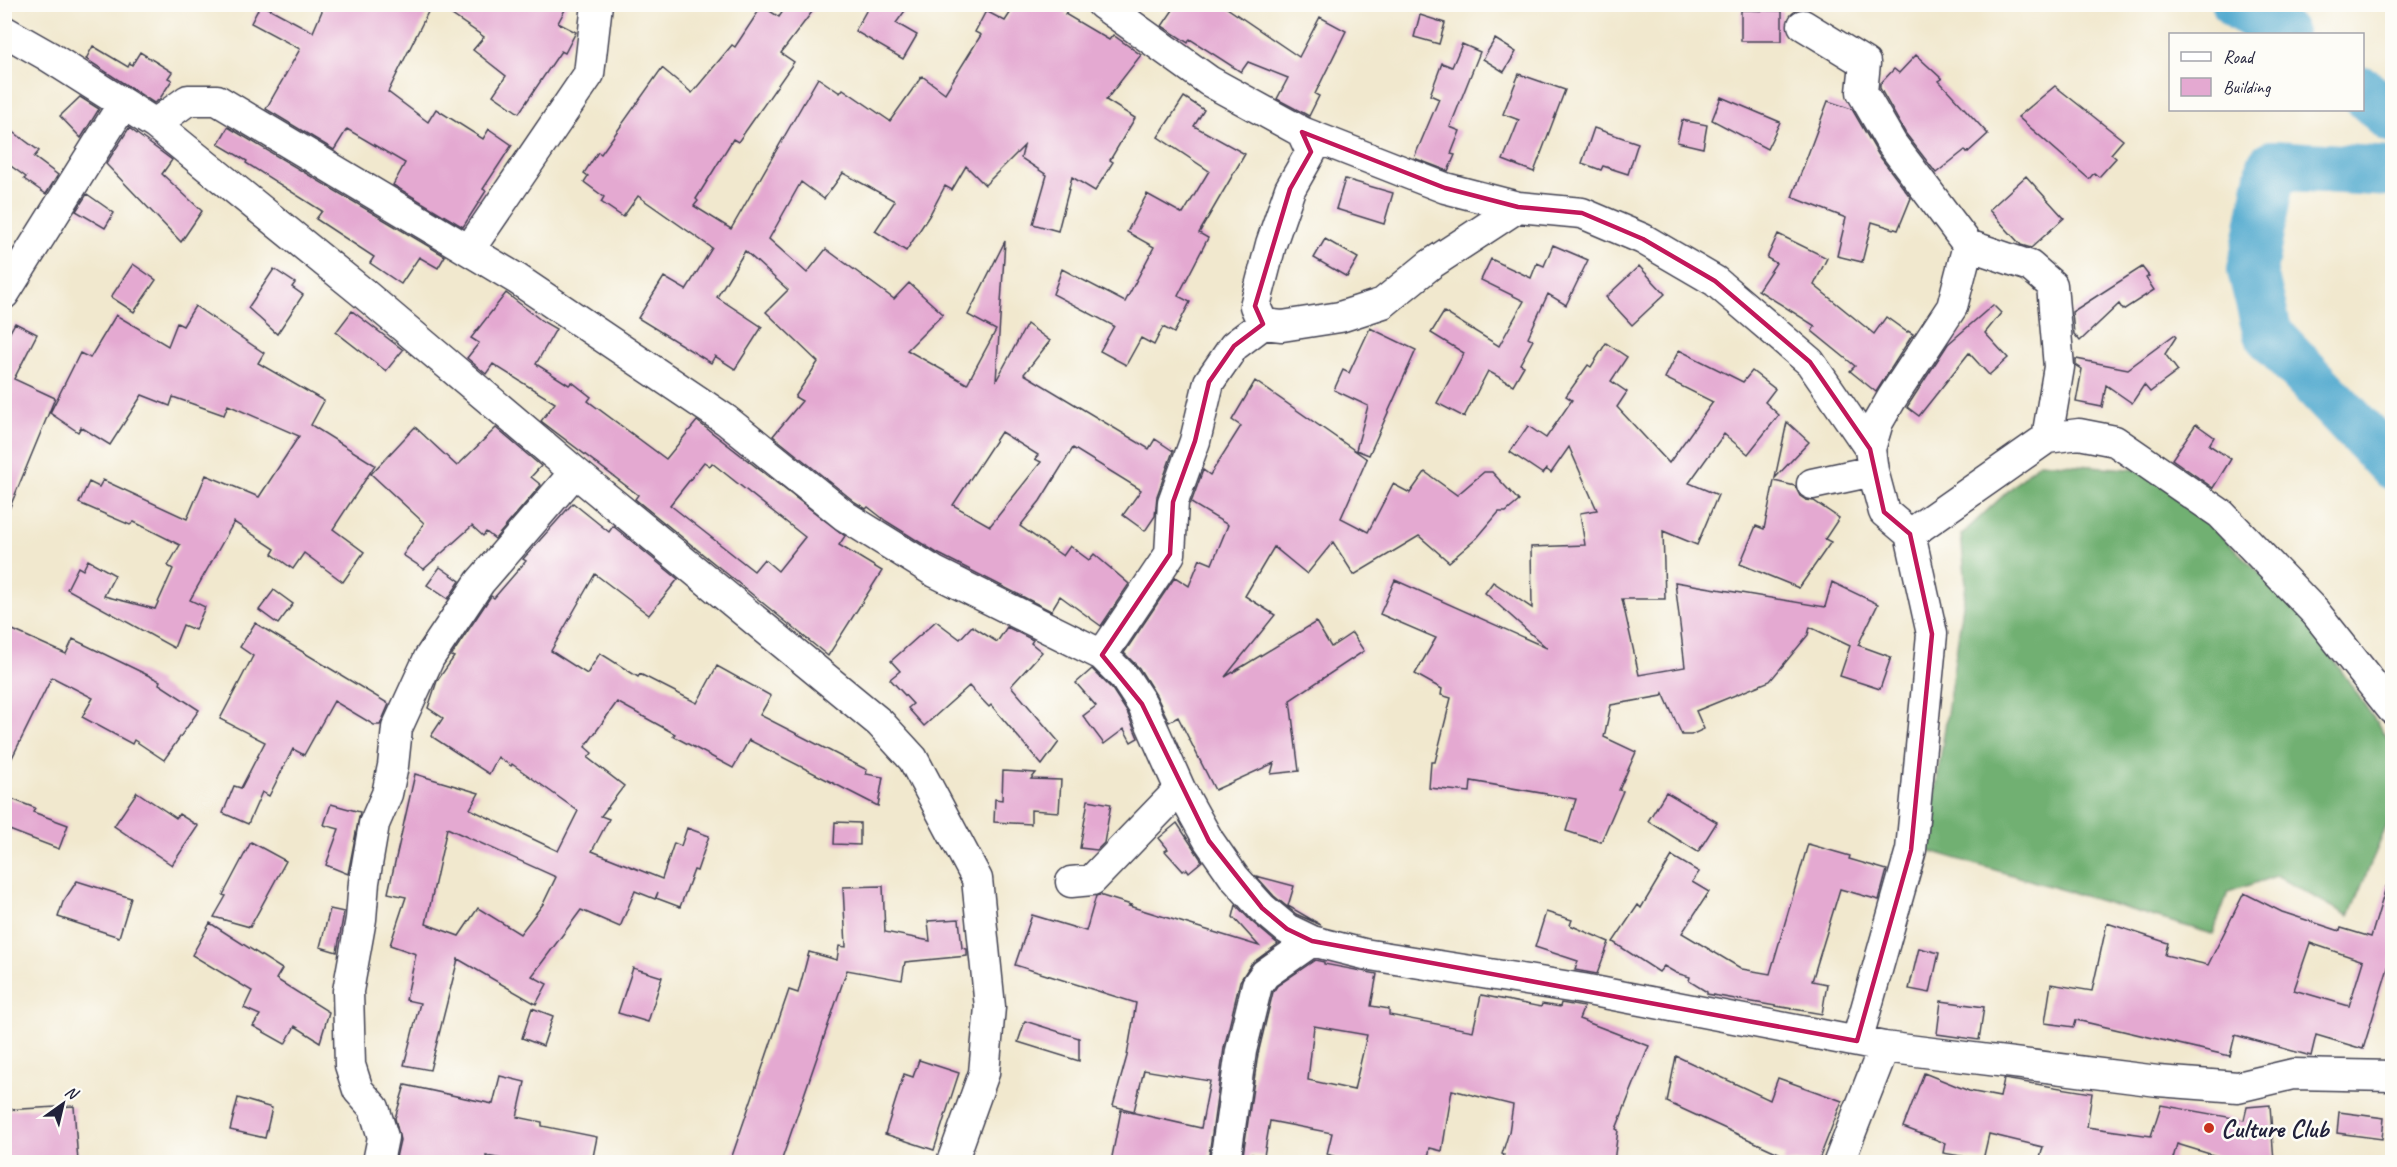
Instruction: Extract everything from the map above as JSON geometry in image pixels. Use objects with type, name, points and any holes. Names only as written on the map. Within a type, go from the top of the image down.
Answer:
[{"type":"street","points":[[469,250],[589,74],[597,4]]},
{"type":"street","points":[[1102,4],[1209,81],[1302,132],[1445,188],[1518,207],[1582,213],[1643,239],[1714,281],[1810,362],[1871,460],[1884,512],[1910,534],[1932,634],[1911,850],[1871,1044],[1839,1162]]},
{"type":"street","points":[[1803,25],[1865,63],[1862,92],[1892,144],[1968,245],[2030,266],[2052,285],[2059,367],[2048,438]]},
{"type":"street","points":[[4,31],[155,124],[362,292],[575,472],[880,723],[913,759],[977,879],[990,1007],[984,1073],[952,1162]]},
{"type":"street","points":[[155,124],[188,100],[217,100],[469,250],[583,323],[726,420],[845,516],[935,572],[1102,655],[1125,678],[1142,704],[1180,789],[1209,841],[1234,877],[1262,908],[1287,929],[1312,941],[1364,954],[1583,989],[1871,1044],[2158,1081],[2238,1087],[2293,1074],[2392,1076]]},
{"type":"street","points":[[4,294],[123,104]]},
{"type":"street","points":[[1263,324],[1255,306],[1266,264],[1290,189],[1311,152],[1302,132]]},
{"type":"street","points":[[1102,655],[1170,554],[1173,502],[1196,441],[1209,382],[1234,346],[1263,324],[1281,326],[1340,317],[1383,303],[1431,264],[1518,207]]},
{"type":"street","points":[[1871,460],[1878,422],[1952,307],[1968,245]]},
{"type":"street","points":[[1910,534],[2048,438],[2079,434],[2115,441],[2221,514],[2315,612],[2392,710]]},
{"type":"street","points":[[1812,484],[1871,460]]},
{"type":"street","points":[[378,1162],[383,1137],[374,1108],[358,1090],[350,1065],[348,990],[361,919],[374,824],[387,794],[397,728],[429,658],[480,582],[575,472]]},
{"type":"street","points":[[1071,882],[1092,880],[1180,789]]},
{"type":"street","points":[[1225,1162],[1240,1051],[1257,985],[1265,974],[1312,941]]},
{"type":"highlighted area","points":[[1302,132],[1445,188],[1518,207],[1582,213],[1643,239],[1715,281],[1810,362],[1870,449],[1884,512],[1910,534],[1932,634],[1911,850],[1857,1041],[1312,941],[1287,929],[1262,908],[1209,841],[1142,704],[1102,655],[1170,554],[1173,502],[1195,441],[1209,382],[1234,346],[1263,324],[1255,306],[1290,189],[1311,152]]},
{"type":"green space","points":[[2039,462],[2154,471],[2304,616],[2392,745],[2392,813],[2349,916],[2276,876],[2228,892],[2213,934],[1927,850],[1966,584],[1961,535]]},
{"type":"building","points":[[261,4],[313,32],[325,4],[432,4],[388,92],[428,122],[436,109],[483,139],[489,129],[512,145],[483,189],[486,191],[463,227],[393,185],[405,163],[347,129],[334,150],[266,109],[300,49],[251,23]]},
{"type":"building","points":[[436,4],[568,4],[558,23],[576,32],[565,53],[561,51],[519,113],[493,95],[506,76],[473,50],[484,37]]},
{"type":"building","points":[[788,4],[818,4],[781,53],[794,62],[738,142],[733,139],[694,206],[731,229],[818,78],[840,93],[843,89],[890,121],[922,76],[945,93],[981,35],[975,32],[986,11],[1005,21],[1016,4],[1071,4],[1065,14],[1109,40],[1113,35],[1141,55],[1106,100],[1135,118],[1110,160],[1113,162],[1095,191],[1072,177],[1058,231],[1033,224],[1047,175],[1021,158],[1024,146],[985,185],[966,166],[952,190],[945,186],[906,251],[875,231],[895,201],[843,173],[824,199],[801,182],[769,239],[807,273],[826,249],[894,299],[909,283],[943,314],[907,350],[967,384],[996,330],[968,315],[1005,241],[996,381],[1027,324],[1050,341],[1024,374],[1149,449],[1155,439],[1173,451],[1157,496],[1155,516],[1145,531],[1123,515],[1141,490],[1073,448],[1040,501],[1020,526],[1063,556],[1070,546],[1089,560],[1094,554],[1129,584],[1101,626],[1060,596],[1051,611],[937,553],[868,507],[866,509],[855,502],[773,436],[802,401],[795,397],[818,362],[766,312],[788,290],[745,251],[717,297],[762,327],[735,369],[715,356],[711,363],[638,318],[664,277],[686,290],[712,248],[638,196],[623,217],[601,202],[604,197],[584,182],[588,176],[584,173],[598,152],[601,154],[662,68],[692,93],[732,45],[735,47],[762,6],[779,17]],"holes":[[[1001,432],[1038,455],[1035,459],[1041,462],[990,526],[953,505]]]},
{"type":"building","points":[[870,4],[910,4],[896,23],[917,35],[903,59],[855,31]]},
{"type":"building","points":[[1177,4],[1221,4],[1299,57],[1320,17],[1346,31],[1315,94],[1319,96],[1309,116],[1277,99],[1288,78],[1248,62],[1241,72],[1190,39],[1188,43],[1162,26]]},
{"type":"building","points":[[1741,10],[1782,11],[1782,41],[1741,41]]},
{"type":"building","points":[[1420,15],[1445,23],[1439,44],[1414,37]]},
{"type":"building","points":[[1495,39],[1516,52],[1504,72],[1483,59]]},
{"type":"building","points":[[1462,44],[1480,52],[1450,127],[1460,131],[1451,154],[1455,155],[1448,171],[1414,158],[1439,99],[1430,95],[1442,63],[1452,67]]},
{"type":"building","points":[[93,46],[128,67],[130,63],[132,65],[140,52],[172,72],[168,78],[172,80],[159,100],[154,103],[86,59]]},
{"type":"building","points":[[1916,55],[1942,79],[1939,81],[1988,134],[1967,153],[1965,150],[1936,173],[1906,134],[1880,88],[1880,84],[1894,69],[1899,73]]},
{"type":"building","points":[[1519,74],[1565,90],[1534,172],[1503,160],[1519,120],[1503,114]]},
{"type":"building","points":[[2055,86],[2123,140],[2111,154],[2116,158],[2099,177],[2094,173],[2089,179],[2018,117]]},
{"type":"building","points":[[80,97],[99,109],[81,138],[60,116]]},
{"type":"building","points":[[1184,97],[1204,110],[1194,126],[1245,154],[1199,233],[1208,238],[1178,296],[1190,302],[1174,333],[1163,327],[1154,345],[1141,338],[1126,365],[1100,351],[1114,326],[1053,294],[1062,269],[1125,302],[1154,247],[1127,232],[1147,194],[1183,214],[1209,171],[1158,137]]},
{"type":"building","points":[[1721,97],[1780,122],[1767,149],[1712,120]]},
{"type":"building","points":[[1828,101],[1852,109],[1878,154],[1911,198],[1898,230],[1872,222],[1862,262],[1837,256],[1846,218],[1792,197]]},
{"type":"building","points":[[1682,120],[1707,125],[1703,148],[1677,142]]},
{"type":"building","points":[[4,125],[39,151],[34,157],[58,175],[46,194],[4,161]]},
{"type":"building","points":[[228,127],[445,256],[438,268],[419,257],[401,284],[370,263],[374,257],[316,219],[322,211],[218,144]]},
{"type":"building","points":[[129,128],[172,160],[162,174],[202,211],[181,242],[106,164]]},
{"type":"building","points":[[1594,128],[1638,143],[1628,174],[1603,166],[1601,170],[1582,163]]},
{"type":"building","points":[[2026,176],[2064,218],[2031,248],[2021,245],[1989,210]]},
{"type":"building","points":[[1345,179],[1393,193],[1384,224],[1336,209]]},
{"type":"building","points":[[87,194],[114,213],[105,228],[76,211]]},
{"type":"building","points":[[1778,234],[1827,258],[1814,285],[1874,334],[1886,317],[1913,334],[1876,392],[1850,371],[1855,366],[1812,331],[1815,326],[1758,290],[1776,263],[1767,258]]},
{"type":"building","points":[[1325,239],[1358,258],[1347,277],[1314,258]]},
{"type":"building","points":[[1553,245],[1588,260],[1566,305],[1548,294],[1528,337],[1533,340],[1520,364],[1524,366],[1513,385],[1488,371],[1464,417],[1437,403],[1464,353],[1431,333],[1444,312],[1499,346],[1524,301],[1481,280],[1491,259],[1531,278],[1537,263],[1544,266]]},
{"type":"building","points":[[133,264],[156,280],[134,312],[111,297]]},
{"type":"building","points":[[1639,266],[1665,294],[1632,325],[1606,297]]},
{"type":"building","points":[[2142,267],[2149,276],[2146,278],[2154,290],[2123,310],[2119,304],[2080,341],[2074,334],[2072,312]]},
{"type":"building","points":[[274,269],[295,283],[292,287],[303,295],[277,334],[248,308]]},
{"type":"building","points":[[506,293],[556,329],[536,364],[569,385],[572,382],[591,397],[588,401],[666,459],[697,421],[845,536],[839,545],[882,571],[828,656],[635,499],[638,495],[541,421],[555,403],[493,364],[486,374],[467,358],[479,343],[471,338]],"holes":[[[704,462],[710,466],[712,463],[805,537],[778,571],[764,559],[754,571],[670,505]]]},
{"type":"building","points":[[1993,305],[2001,313],[1985,333],[2008,358],[1989,375],[1969,353],[1919,416],[1907,407],[1948,344]]},
{"type":"building","points":[[195,306],[264,353],[258,363],[324,401],[311,425],[375,465],[333,529],[364,552],[343,582],[304,553],[293,569],[272,554],[275,549],[234,522],[190,600],[205,607],[195,630],[183,625],[174,648],[67,589],[78,567],[83,570],[88,560],[115,575],[104,596],[155,609],[173,569],[168,566],[180,545],[134,522],[130,525],[79,503],[89,482],[99,487],[103,480],[187,519],[206,475],[259,497],[299,436],[228,405],[224,415],[173,397],[170,406],[142,395],[110,445],[81,427],[78,432],[50,413],[80,353],[90,358],[116,315],[168,346],[177,323],[183,326]]},
{"type":"building","points":[[352,311],[403,350],[386,371],[336,332]]},
{"type":"building","points":[[15,323],[37,334],[14,379],[55,398],[5,519],[4,343]]},
{"type":"building","points":[[1370,328],[1416,350],[1369,455],[1356,450],[1368,406],[1334,390],[1343,370],[1349,373]]},
{"type":"building","points":[[2174,335],[2176,337],[2165,354],[2178,371],[2150,392],[2144,385],[2132,403],[2106,385],[2102,407],[2076,402],[2082,369],[2076,365],[2076,359],[2128,369]]},
{"type":"building","points":[[1606,343],[1627,357],[1611,381],[1627,392],[1617,407],[1669,463],[1713,402],[1665,378],[1679,350],[1743,382],[1752,371],[1775,389],[1765,402],[1779,415],[1748,454],[1724,434],[1689,483],[1718,495],[1697,545],[1663,531],[1665,599],[1622,599],[1639,675],[1685,667],[1675,582],[1825,607],[1832,582],[1878,604],[1858,645],[1891,657],[1880,689],[1840,676],[1850,646],[1810,627],[1808,635],[1770,681],[1696,711],[1704,729],[1691,735],[1682,735],[1663,693],[1662,696],[1611,705],[1604,737],[1636,752],[1619,790],[1623,791],[1601,842],[1566,831],[1576,799],[1471,781],[1470,792],[1429,788],[1431,762],[1435,762],[1451,698],[1441,695],[1442,689],[1415,674],[1436,638],[1380,614],[1395,580],[1547,648],[1485,593],[1493,582],[1532,608],[1531,547],[1585,545],[1580,513],[1597,510],[1569,447],[1551,473],[1546,469],[1543,474],[1510,452],[1528,426],[1546,438],[1572,400],[1566,396],[1588,365],[1591,367]]},
{"type":"building","points":[[1255,381],[1367,459],[1341,518],[1368,532],[1393,484],[1410,493],[1425,472],[1457,495],[1484,472],[1492,472],[1519,501],[1506,512],[1499,512],[1477,538],[1449,562],[1419,536],[1354,575],[1333,542],[1307,574],[1274,547],[1245,596],[1275,615],[1225,677],[1316,622],[1331,647],[1352,633],[1364,651],[1290,700],[1299,771],[1271,774],[1274,763],[1215,790],[1178,717],[1169,722],[1139,668],[1124,653],[1175,577],[1189,586],[1200,559],[1212,564],[1228,525],[1191,503],[1203,470],[1210,475],[1241,426],[1232,420]]},
{"type":"building","points":[[1787,422],[1809,442],[1775,478]]},
{"type":"building","points":[[2196,424],[2214,437],[2209,445],[2231,459],[2213,488],[2172,459]]},
{"type":"building","points":[[415,427],[457,466],[496,428],[541,466],[531,477],[541,485],[495,539],[486,532],[483,536],[472,526],[424,569],[403,555],[424,523],[371,474]]},
{"type":"building","points":[[1774,481],[1795,486],[1800,496],[1814,501],[1839,518],[1825,539],[1831,542],[1799,588],[1740,564],[1756,526],[1764,529]]},
{"type":"building","points":[[573,503],[609,532],[613,526],[678,579],[649,615],[595,574],[551,651],[587,674],[600,653],[638,677],[640,674],[697,703],[717,666],[771,696],[760,715],[867,770],[866,774],[883,777],[878,806],[749,740],[733,768],[673,736],[675,734],[617,702],[585,747],[592,753],[588,758],[624,786],[601,816],[609,819],[592,851],[662,879],[674,843],[681,846],[687,828],[709,836],[697,871],[694,870],[680,907],[656,898],[658,892],[655,899],[635,891],[620,927],[581,910],[532,976],[547,984],[536,1004],[458,959],[430,1070],[404,1065],[420,1003],[406,1000],[416,954],[390,945],[406,897],[388,893],[415,774],[479,793],[470,809],[558,851],[578,811],[512,764],[511,766],[498,757],[489,774],[431,736],[443,718],[428,708],[437,681],[491,596],[494,598],[526,561],[523,559]],"holes":[[[447,828],[556,877],[543,904],[520,934],[478,908],[459,936],[426,924]]]},
{"type":"building","points":[[440,567],[460,581],[448,599],[427,585]]},
{"type":"building","points":[[274,590],[293,604],[278,624],[259,610]]},
{"type":"building","points":[[936,621],[960,639],[972,626],[997,642],[1007,627],[1033,640],[1031,643],[1042,652],[1011,686],[1059,742],[1042,765],[991,705],[989,707],[969,686],[924,726],[908,708],[913,704],[890,679],[900,671],[891,661]]},
{"type":"building","points":[[255,623],[389,704],[380,725],[374,725],[334,701],[304,755],[293,749],[269,796],[262,792],[248,824],[223,813],[234,786],[241,788],[265,742],[220,719],[253,656],[240,647]]},
{"type":"building","points":[[4,626],[66,654],[73,639],[160,681],[159,684],[199,710],[164,760],[134,740],[132,744],[82,717],[93,698],[52,677],[4,774]]},
{"type":"building","points":[[1092,669],[1112,689],[1127,712],[1138,738],[1131,742],[1124,729],[1104,744],[1083,716],[1096,706],[1076,683]]},
{"type":"building","points":[[1003,771],[1036,773],[1031,779],[1061,780],[1059,812],[1031,810],[1031,824],[994,822],[995,799],[1002,800]]},
{"type":"building","points":[[137,792],[176,818],[179,814],[198,826],[172,865],[114,826]]},
{"type":"building","points":[[1666,792],[1717,822],[1698,852],[1648,821]]},
{"type":"building","points":[[4,796],[35,808],[33,812],[68,825],[59,849],[4,828]]},
{"type":"building","points":[[1088,800],[1111,804],[1104,843],[1097,850],[1080,848]]},
{"type":"building","points":[[331,804],[360,812],[348,874],[326,865],[339,829],[324,825]]},
{"type":"building","points":[[835,822],[860,823],[860,845],[834,844]]},
{"type":"building","points":[[1177,823],[1202,861],[1189,872],[1187,869],[1183,871],[1165,851],[1168,849],[1159,838]]},
{"type":"building","points":[[251,842],[286,861],[250,927],[214,917]]},
{"type":"building","points":[[1808,844],[1887,870],[1879,900],[1840,889],[1812,981],[1827,984],[1822,1014],[1707,994],[1689,981],[1690,977],[1664,966],[1659,972],[1613,942],[1638,905],[1641,908],[1672,856],[1699,872],[1692,882],[1709,892],[1682,933],[1742,969],[1770,974]]},
{"type":"building","points":[[1256,876],[1294,886],[1288,906],[1321,925],[1296,914],[1274,896]]},
{"type":"building","points":[[77,881],[131,898],[119,937],[58,917],[63,902]]},
{"type":"building","points":[[2387,884],[2392,885],[2392,955],[2363,1049],[2316,1035],[2311,1056],[2235,1035],[2230,1056],[2076,1020],[2074,1027],[2045,1023],[2051,984],[2092,991],[2107,923],[2168,943],[2165,955],[2208,965],[2244,893],[2282,912],[2340,931],[2341,928],[2371,937]],"holes":[[[2310,943],[2363,961],[2349,1006],[2294,990]]]},
{"type":"building","points":[[883,886],[885,932],[930,941],[928,921],[959,919],[962,948],[967,949],[967,956],[905,962],[902,980],[847,970],[781,1162],[730,1162],[789,990],[798,993],[809,952],[837,960],[839,946],[846,947],[843,887]]},
{"type":"building","points":[[1099,895],[1259,946],[1233,917],[1236,905],[1278,944],[1251,964],[1240,981],[1224,1048],[1208,1162],[1111,1162],[1121,1110],[1201,1128],[1210,1081],[1144,1070],[1134,1111],[1113,1106],[1127,1056],[1136,1003],[1015,965],[1032,915],[1086,931],[1096,896]]},
{"type":"building","points":[[330,909],[344,912],[337,952],[320,947]]},
{"type":"building","points":[[1546,912],[1572,920],[1570,925],[1609,942],[1597,974],[1575,970],[1578,961],[1535,947]]},
{"type":"building","points":[[210,923],[282,969],[276,979],[329,1012],[320,1042],[295,1026],[285,1044],[253,1026],[260,1015],[244,1008],[252,991],[192,955]]},
{"type":"building","points":[[1919,948],[1939,953],[1930,993],[1909,989]]},
{"type":"building","points":[[1315,960],[1324,962],[1324,964],[1377,974],[1371,1006],[1389,1009],[1389,1015],[1473,1031],[1481,995],[1541,1007],[1542,1004],[1560,1007],[1561,1003],[1584,1007],[1579,1019],[1649,1046],[1616,1129],[1618,1130],[1614,1162],[1502,1162],[1513,1105],[1452,1090],[1442,1151],[1430,1148],[1427,1162],[1351,1162],[1327,1154],[1332,1133],[1270,1121],[1264,1156],[1250,1154],[1250,1162],[1242,1162],[1258,1054],[1273,992],[1277,986]],"holes":[[[1314,1026],[1367,1035],[1354,1090],[1308,1080]]]},
{"type":"building","points":[[633,968],[662,977],[648,1022],[618,1013]]},
{"type":"building","points":[[1941,1001],[1984,1007],[1979,1040],[1937,1034]]},
{"type":"building","points":[[532,1008],[553,1016],[543,1046],[522,1038]]},
{"type":"building","points":[[1025,1021],[1079,1038],[1079,1061],[1018,1042]]},
{"type":"building","points":[[1676,1056],[1770,1100],[1778,1078],[1842,1101],[1818,1162],[1783,1162],[1785,1156],[1667,1102]]},
{"type":"building","points":[[919,1060],[959,1073],[934,1150],[885,1134],[904,1074],[913,1077]]},
{"type":"building","points":[[1924,1073],[1969,1091],[2000,1097],[2004,1079],[2092,1093],[2087,1127],[2151,1136],[2161,1105],[2244,1120],[2247,1107],[2270,1105],[2274,1162],[2236,1162],[2177,1144],[2172,1162],[2039,1162],[2043,1147],[1989,1134],[1983,1160],[1943,1153],[1945,1143],[1903,1127]]},
{"type":"building","points":[[500,1076],[525,1082],[517,1117],[542,1122],[542,1126],[597,1137],[592,1162],[518,1162],[486,1156],[486,1162],[395,1162],[400,1140],[395,1118],[405,1085],[493,1104]]},
{"type":"building","points":[[238,1098],[272,1108],[265,1138],[230,1130]]},
{"type":"building","points":[[74,1106],[78,1162],[4,1162],[4,1110]]},
{"type":"building","points":[[2339,1112],[2384,1118],[2382,1139],[2337,1133]]},
{"type":"waterway","points":[[2237,4],[2281,33]]},
{"type":"waterway","points":[[2364,93],[2392,118]]},
{"type":"waterway","points":[[2392,172],[2272,165],[2252,270],[2268,334],[2392,465]]},
{"type":"place","name":"Culture Club","points":[[2209,1128]]}]
